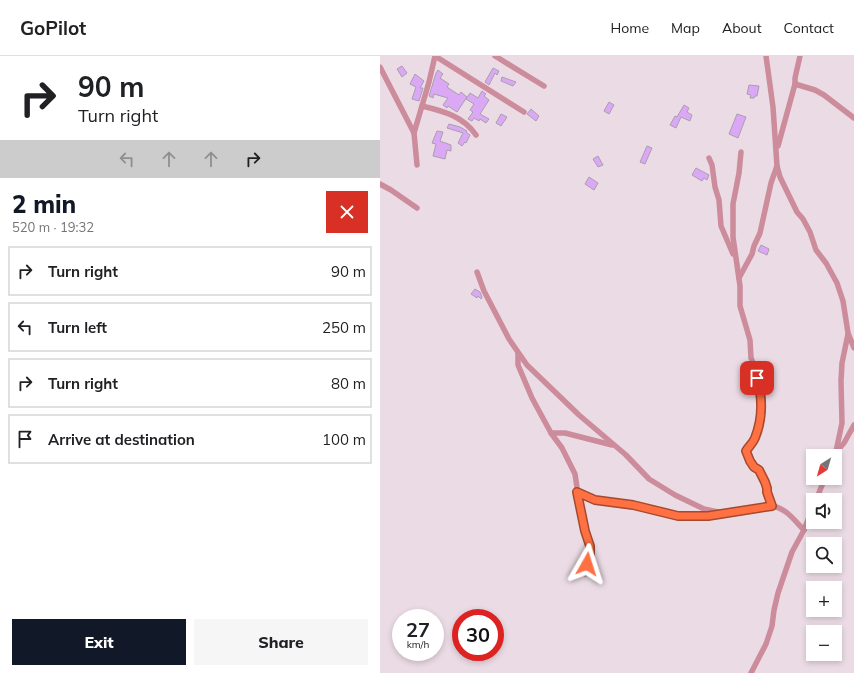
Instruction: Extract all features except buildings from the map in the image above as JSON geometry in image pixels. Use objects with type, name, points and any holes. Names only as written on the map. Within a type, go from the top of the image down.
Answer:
[{"type":"street","points":[[417,166],[414,133],[435,56],[524,112]]},
{"type":"street","points":[[495,56],[544,86]]},
{"type":"street","points":[[507,63],[509,56]]},
{"type":"street","points":[[766,56],[777,148],[777,166],[780,176],[788,194],[810,232],[816,250],[826,263],[837,283],[843,301],[848,333],[854,348]]},
{"type":"street","points":[[777,148],[796,84],[795,78],[800,56]]},
{"type":"street","points":[[380,68],[414,133]]},
{"type":"street","points":[[796,84],[815,90],[824,95],[854,118]]},
{"type":"street","points":[[422,106],[446,113],[462,120],[476,135]]},
{"type":"street","points":[[740,152],[739,172],[733,209],[735,257],[740,306],[750,340],[751,358],[757,372],[762,406],[756,435],[746,451],[750,461],[754,467],[759,470],[765,482],[772,506]]},
{"type":"street","points":[[710,158],[715,187],[720,200],[721,226],[735,257]]},
{"type":"street","points":[[738,279],[752,254],[760,233],[771,183],[777,166]]},
{"type":"street","points":[[380,184],[417,208]]},
{"type":"street","points":[[477,272],[488,298],[518,354],[527,365],[579,415],[626,455],[636,467],[653,482],[690,503],[704,509],[723,513]]},
{"type":"street","points":[[836,449],[842,423],[842,363],[848,333]]},
{"type":"street","points":[[518,354],[518,365],[526,385],[551,433],[562,448],[575,474],[585,531],[590,546],[590,554],[585,574]]},
{"type":"street","points":[[839,449],[854,425]]},
{"type":"street","points":[[551,433],[565,433],[614,445]]},
{"type":"street","points":[[577,492],[595,500],[633,505],[678,516],[708,516],[772,506],[780,507],[804,530]]},
{"type":"street","points":[[751,673],[766,644],[772,626],[777,598],[792,552],[806,525]]},
{"type":"route","points":[[587,564],[590,554],[590,546],[585,531],[577,492],[595,500],[633,505],[678,516],[708,516],[772,506],[765,482],[759,470],[754,467],[750,461],[746,451],[754,440],[762,411],[760,388],[757,378]]}]
